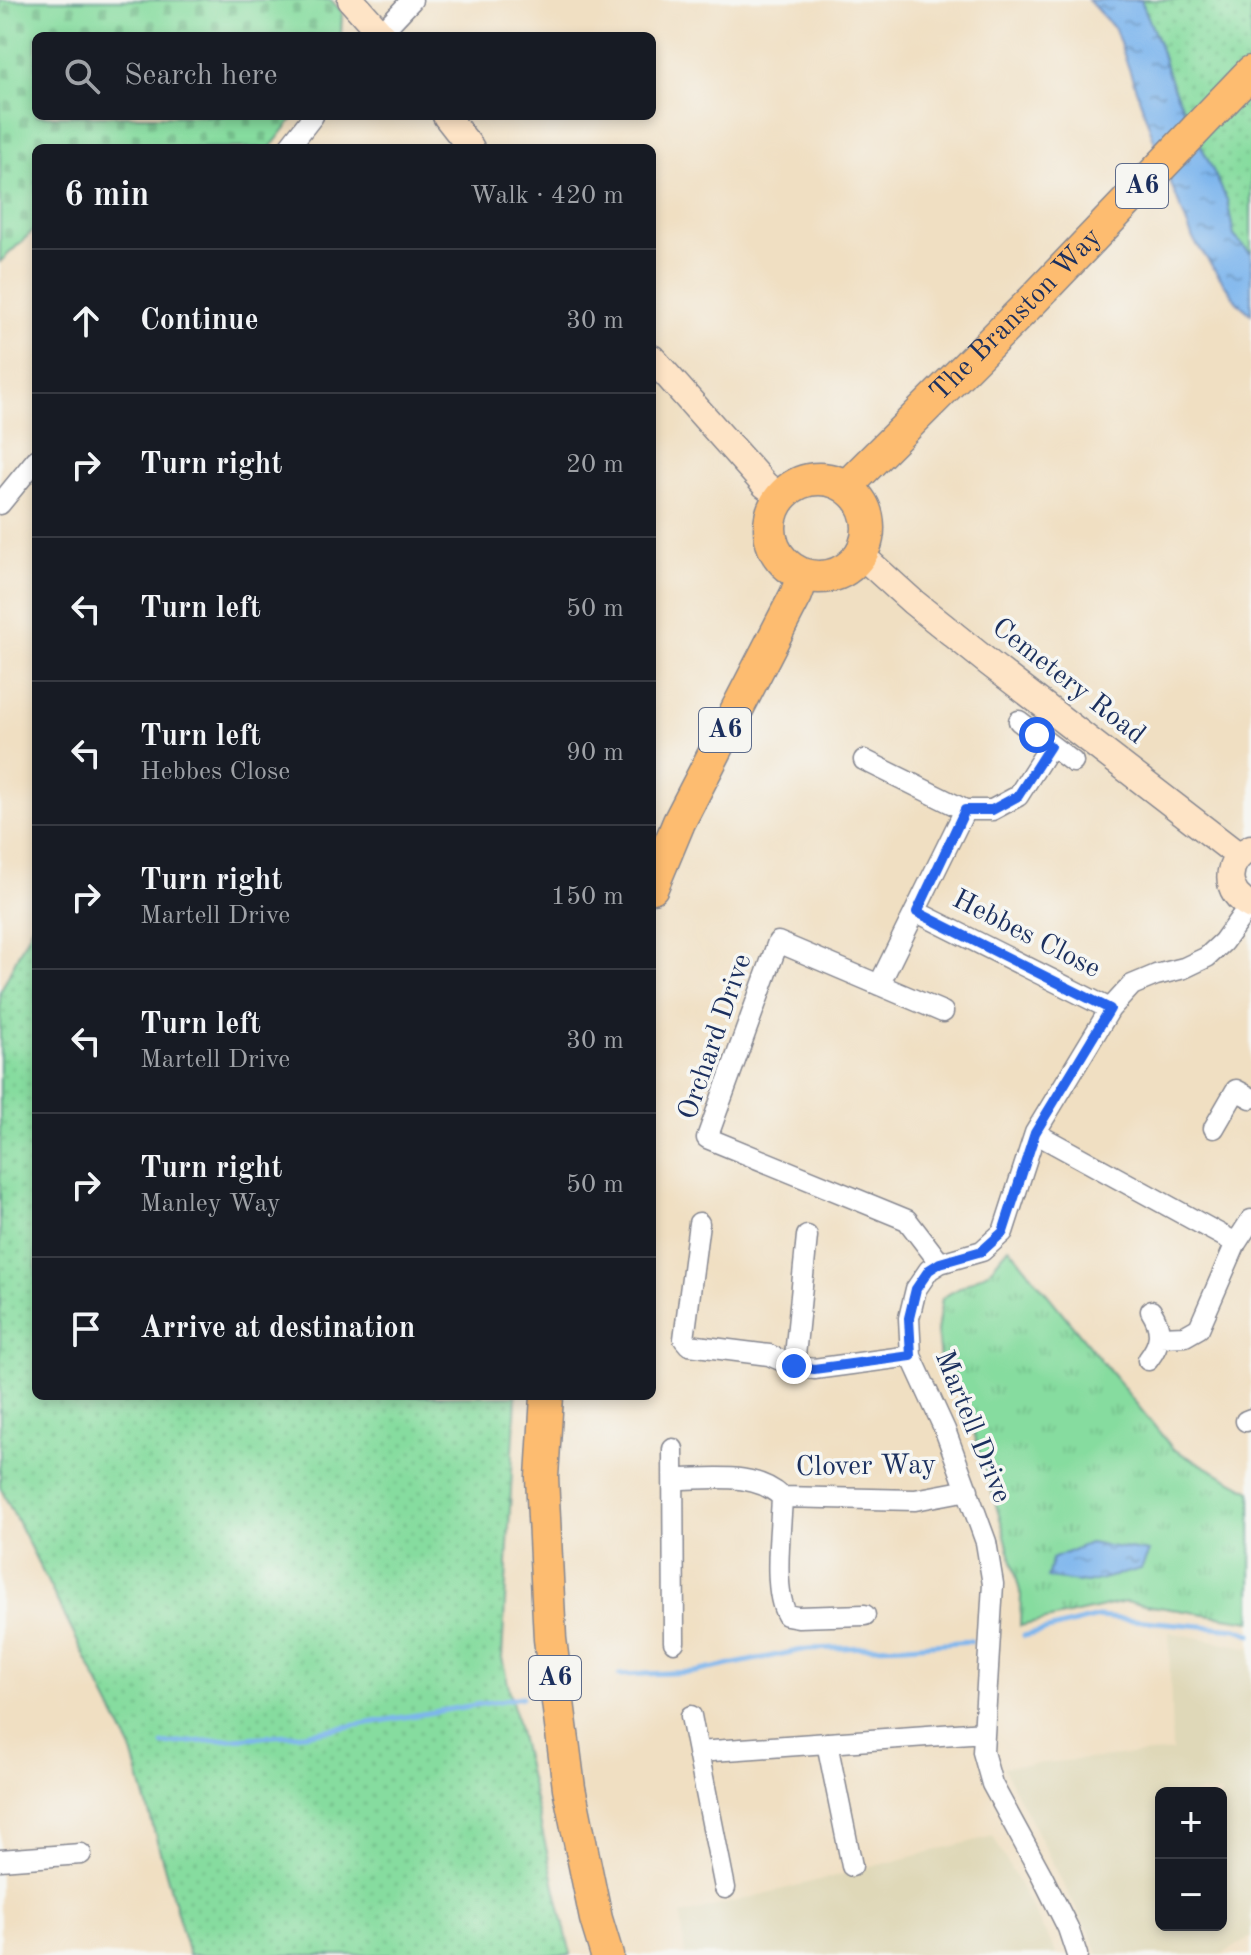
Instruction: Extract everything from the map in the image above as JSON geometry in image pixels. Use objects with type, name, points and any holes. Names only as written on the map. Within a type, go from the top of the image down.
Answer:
[{"type":"highway","name":"The Branston Way","points":[[846,487],[1033,300],[1251,72]]},
{"type":"highway","points":[[819,479],[846,487],[858,497],[866,510],[868,541],[861,555],[836,576],[803,576],[789,568],[771,542],[769,526],[772,511],[781,497],[791,487],[819,479]]},
{"type":"highway","name":"A6","points":[[656,877],[679,822],[803,576]]},
{"type":"highway","name":"A6","points":[[547,1400],[542,1477],[550,1639],[569,1788],[596,1919],[607,1955]]},
{"type":"main road","points":[[351,0],[378,32]]},
{"type":"main road","points":[[449,120],[468,144]]},
{"type":"main road","points":[[656,362],[765,485],[781,497]]},
{"type":"main road","name":"Cemetery Road","points":[[861,555],[989,663],[1245,852],[1231,865],[1229,880],[1236,897],[1250,906]]},
{"type":"street","points":[[383,32],[412,0]]},
{"type":"street","points":[[291,144],[310,120]]},
{"type":"street","points":[[0,504],[32,465]]},
{"type":"street","points":[[1019,721],[1073,762]]},
{"type":"street","points":[[864,760],[965,810],[992,810],[1018,796],[1050,746]]},
{"type":"street","points":[[879,985],[965,810]]},
{"type":"street","points":[[940,1263],[982,1251],[1003,1232],[1035,1133],[1110,1009],[1132,985],[1207,957],[1223,942],[1250,906]]},
{"type":"street","name":"Hebbes Close","points":[[917,912],[1110,1009]]},
{"type":"street","name":"Orchard Drive","points":[[940,1263],[907,1220],[707,1138],[778,942],[943,1012]]},
{"type":"street","points":[[1214,1128],[1240,1086]]},
{"type":"street","points":[[1035,1133],[1236,1243]]},
{"type":"street","points":[[1160,1337],[1185,1336],[1199,1328],[1236,1243],[1251,1220]]},
{"type":"street","points":[[699,1223],[684,1339],[689,1345],[769,1355],[794,1366],[814,1369],[911,1356]]},
{"type":"street","points":[[794,1366],[807,1236]]},
{"type":"street","name":"Martell Drive","points":[[940,1263],[929,1270],[916,1289],[909,1318],[911,1356],[945,1430],[986,1542],[993,1584],[983,1752],[992,1784],[1068,1928],[1077,1955]]},
{"type":"street","points":[[1148,1360],[1156,1350],[1160,1337],[1158,1322],[1151,1311]]},
{"type":"street","points":[[673,1449],[674,1642]]},
{"type":"street","name":"Clover Way","points":[[674,1479],[749,1479],[770,1485],[782,1497],[915,1500],[968,1490]]},
{"type":"street","points":[[782,1497],[780,1585],[782,1605],[787,1615],[865,1615]]},
{"type":"street","points":[[691,1716],[725,1888]]},
{"type":"street","points":[[698,1752],[984,1732]]},
{"type":"street","points":[[827,1743],[852,1866]]},
{"type":"street","points":[[0,1860],[81,1854]]},
{"type":"shaded area","points":[[1169,1632],[1251,1648],[1251,1937],[1221,1955],[1100,1955],[1003,1767],[1172,1751]]},
{"type":"shaded area","points":[[993,1836],[1057,1955],[685,1955],[681,1915]]},
{"type":"green space","points":[[0,0],[331,0],[342,12],[341,32],[32,32],[32,120],[292,120],[273,144],[32,144],[32,232],[0,262]]},
{"type":"green space","points":[[1141,0],[1251,0],[1251,254],[1234,236],[1227,200],[1171,83]]},
{"type":"green space","points":[[32,926],[32,1400],[516,1400],[502,1658],[571,1955],[189,1955],[131,1748],[0,1487],[0,992]]},
{"type":"green space","points":[[1009,1247],[1173,1449],[1251,1491],[1251,1621],[1125,1602],[1020,1626],[1021,1595],[1003,1528],[966,1407],[940,1361],[937,1331],[942,1298],[989,1271]]},
{"type":"water","points":[[1088,0],[1141,0],[1171,83],[1227,200],[1234,236],[1251,254],[1251,314],[1238,303],[1193,239],[1115,29]]},
{"type":"water","points":[[1089,1543],[1149,1552],[1141,1569],[1087,1583],[1047,1578],[1052,1559]]},
{"type":"waterway","points":[[1024,1636],[1098,1617],[1237,1629],[1251,1634]]},
{"type":"waterway","points":[[619,1675],[695,1672],[807,1649],[971,1641]]},
{"type":"waterway","points":[[163,1744],[304,1734],[522,1697]]},
{"type":"route","points":[[794,1366],[814,1369],[911,1356],[909,1318],[916,1289],[929,1270],[940,1263],[982,1251],[1003,1232],[1035,1133],[1110,1009],[917,912],[965,810],[992,810],[1018,796],[1050,746],[1037,735]]}]
